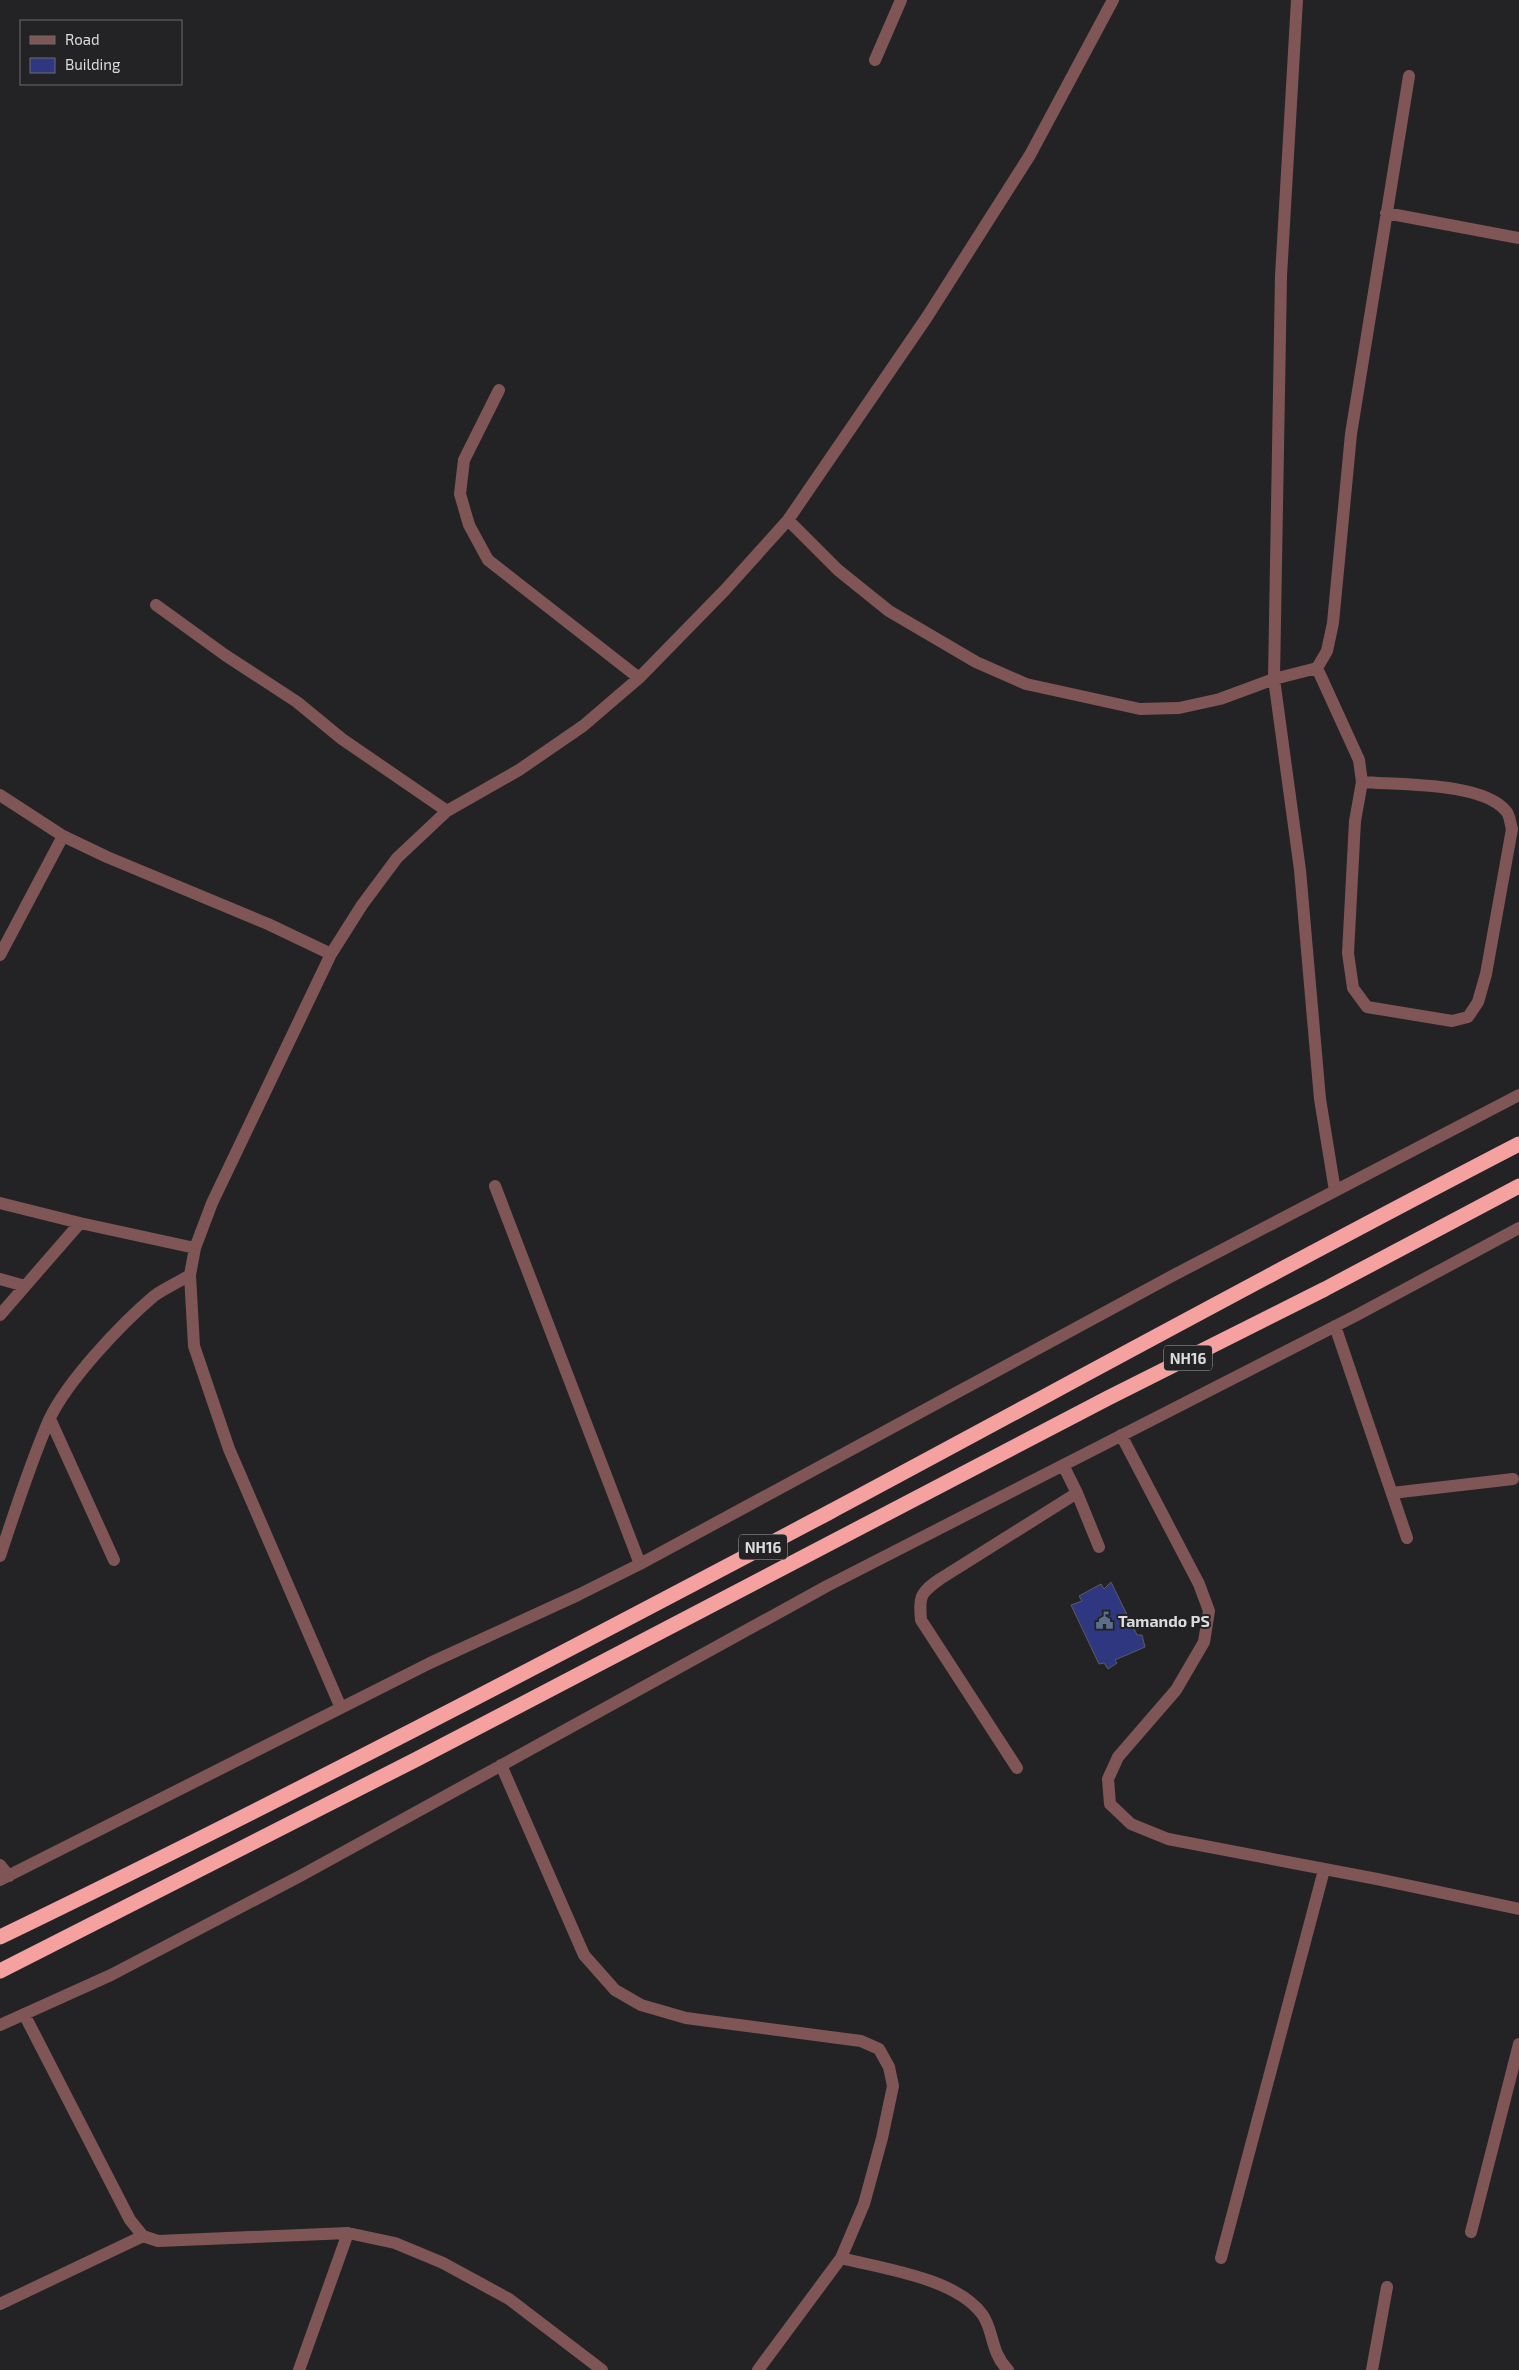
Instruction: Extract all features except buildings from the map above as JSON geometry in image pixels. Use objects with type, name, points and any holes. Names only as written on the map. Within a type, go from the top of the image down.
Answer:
[{"type":"highway","name":"NH16","points":[[0,1937],[436,1717],[826,1514],[1343,1235],[1519,1144]]},
{"type":"highway","name":"NH16","points":[[0,1971],[426,1755],[1108,1398],[1325,1289],[1519,1186]]},
{"type":"street","points":[[875,60],[901,0]]},
{"type":"street","points":[[342,1708],[229,1449],[194,1346],[190,1275],[195,1248],[212,1203],[331,954],[362,906],[397,858],[447,811],[519,770],[583,726],[639,678],[725,590],[788,520],[927,317],[1030,155],[1113,0]]},
{"type":"street","points":[[1297,0],[1281,276],[1274,679],[1300,870],[1320,1099],[1334,1191]]},
{"type":"street","points":[[788,520],[838,570],[889,611],[976,662],[1026,684],[1140,709],[1188,706],[1220,699],[1274,679],[1317,668],[1327,651],[1333,623],[1350,434],[1409,76]]},
{"type":"street","points":[[1386,213],[1519,238]]},
{"type":"street","points":[[499,390],[464,460],[460,494],[469,525],[488,560],[639,678]]},
{"type":"street","points":[[156,605],[225,655],[297,702],[342,739],[447,811]]},
{"type":"street","points":[[1317,668],[1359,760],[1362,782],[1355,821],[1348,953],[1353,988],[1367,1007],[1452,1021],[1468,1017],[1478,1002],[1486,974],[1512,829],[1507,812],[1493,799],[1463,789],[1362,782]]},
{"type":"street","points":[[0,795],[63,836],[107,857],[268,924],[331,954]]},
{"type":"street","points":[[0,955],[63,836]]},
{"type":"street","points":[[0,1865],[4,1878],[430,1663],[578,1595],[640,1564],[1172,1276],[1519,1095]]},
{"type":"street","points":[[495,1186],[640,1564]]},
{"type":"street","points":[[0,1203],[80,1224],[195,1248]]},
{"type":"street","points":[[0,1315],[80,1224]]},
{"type":"street","points":[[0,2025],[111,1975],[276,1889],[827,1586],[1335,1326],[1519,1228]]},
{"type":"street","points":[[0,1556],[18,1502],[50,1419],[71,1387],[108,1341],[155,1295],[190,1275]]},
{"type":"street","points":[[0,1279],[25,1286]]},
{"type":"street","points":[[1335,1326],[1407,1538]]},
{"type":"street","points":[[50,1419],[114,1560]]},
{"type":"street","points":[[1122,1435],[1199,1584],[1208,1611],[1204,1642],[1176,1690],[1118,1757],[1108,1779],[1110,1804],[1131,1824],[1168,1839],[1519,1909]]},
{"type":"street","points":[[1063,1465],[1077,1493],[1099,1547]]},
{"type":"street","points":[[1392,1493],[1513,1479]]},
{"type":"street","points":[[1017,1768],[921,1620],[919,1601],[925,1590],[940,1579],[1077,1493]]},
{"type":"street","points":[[501,1765],[584,1954],[615,1990],[641,2005],[686,2018],[861,2041],[879,2049],[889,2067],[893,2086],[882,2138],[864,2204],[841,2258],[758,2370]]},
{"type":"street","points":[[1221,2258],[1324,1870]]},
{"type":"street","points":[[24,2014],[130,2220],[143,2236],[158,2241],[348,2233],[395,2243],[443,2263],[509,2299],[602,2370]]},
{"type":"street","points":[[1471,2232],[1519,2044]]},
{"type":"street","points":[[299,2370],[348,2233]]},
{"type":"street","points":[[1,2305],[143,2236]]},
{"type":"street","points":[[841,2258],[912,2276],[947,2288],[970,2300],[984,2316],[992,2344],[1002,2364],[1008,2370]]},
{"type":"street","points":[[1372,2370],[1387,2287]]},
{"type":"place","name":"Tamando PS","points":[[1104,1620]]}]
